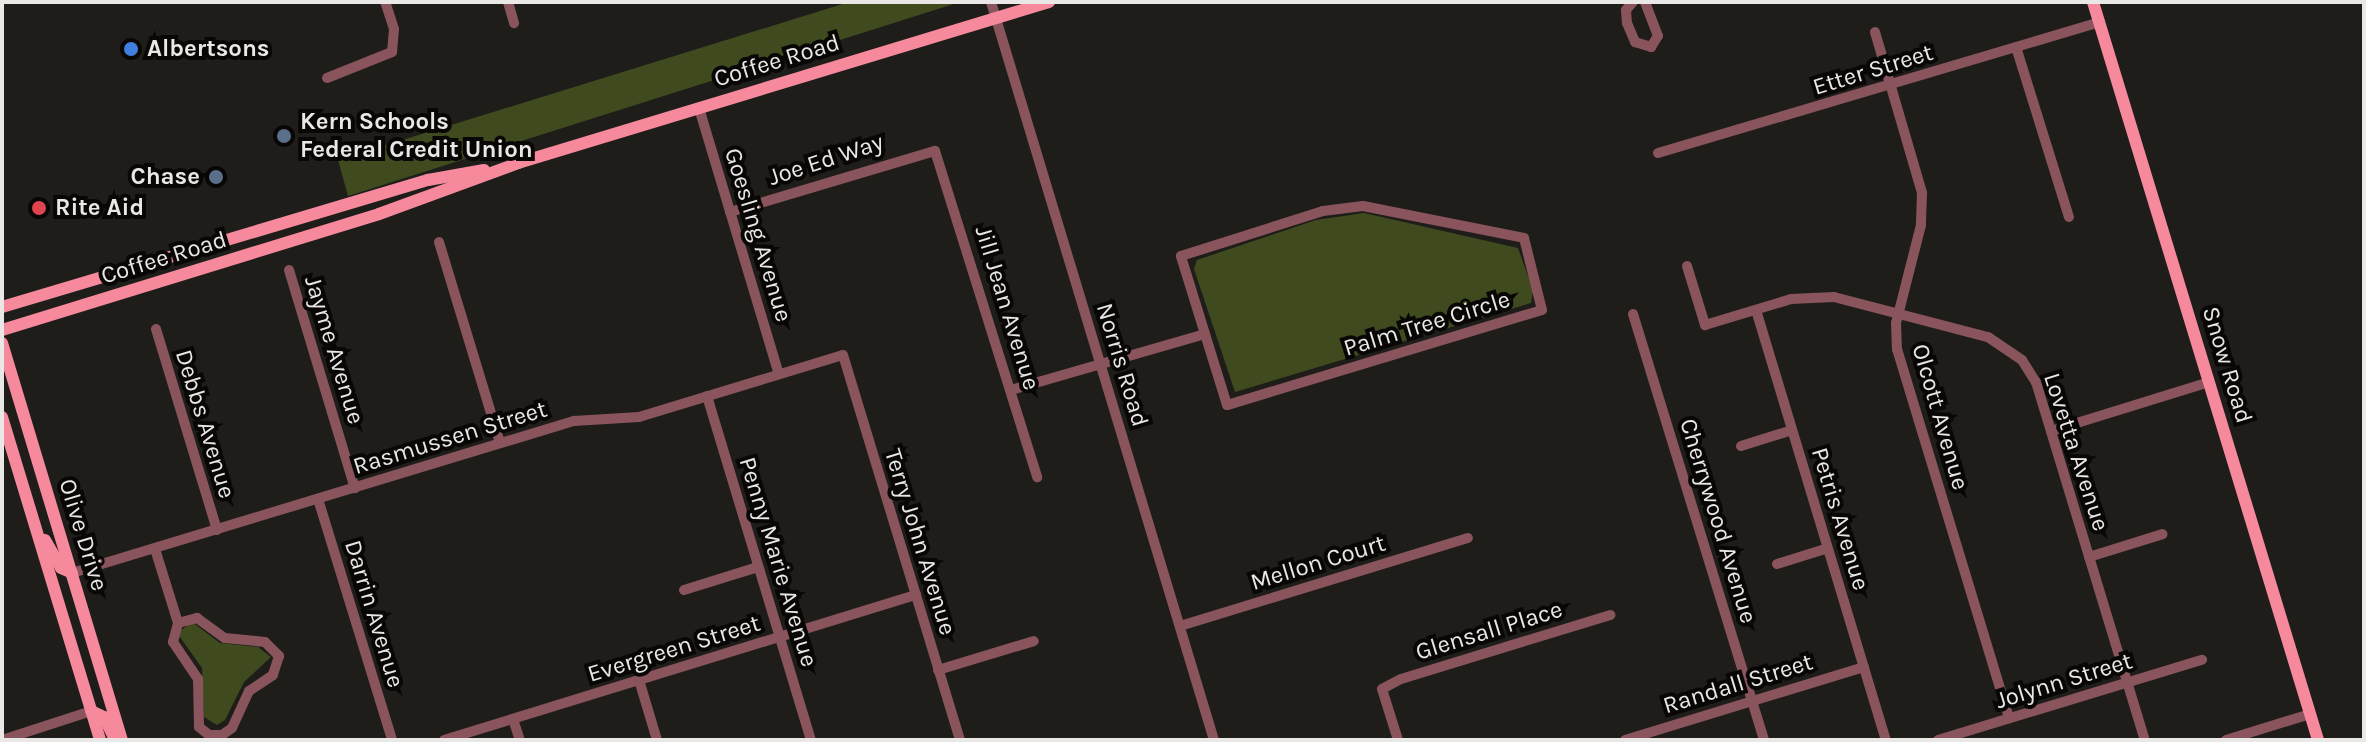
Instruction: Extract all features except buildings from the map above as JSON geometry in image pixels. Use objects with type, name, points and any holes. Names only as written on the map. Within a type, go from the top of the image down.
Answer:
[{"type":"main road","name":"Coffee Road","points":[[2,330],[355,222],[518,163],[1049,2]]},
{"type":"main road","name":"Snow Road","points":[[2093,2],[2318,740]]},
{"type":"main road","name":"Coffee Road","points":[[2,307],[428,180],[518,163]]},
{"type":"main road","name":"Olive Drive","points":[[2,343],[122,740]]},
{"type":"main road","name":"Olive Drive","points":[[2,417],[100,740]]},
{"type":"main road","points":[[31,512],[61,568],[72,573]]},
{"type":"main road","points":[[91,711],[104,717],[115,740]]},
{"type":"street","points":[[327,78],[385,58],[395,44],[385,2]]},
{"type":"street","points":[[508,2],[514,23]]},
{"type":"street","name":"Norris Road","points":[[991,2],[1214,740]]},
{"type":"street","points":[[1633,2],[1626,10],[1627,23],[1635,42],[1651,47],[1658,36],[1645,2]]},
{"type":"street","name":"Etter Street","points":[[1658,153],[1890,87],[2100,22]]},
{"type":"street","name":"Olcott Avenue","points":[[1875,32],[1923,209],[1898,313],[1897,349],[2009,718]]},
{"type":"street","points":[[2016,47],[2069,217]]},
{"type":"street","name":"Goesling Avenue","points":[[699,108],[779,374]]},
{"type":"street","name":"Joe Ed Way","points":[[730,212],[935,151]]},
{"type":"street","name":"Jill Jean Avenue","points":[[935,151],[1037,477]]},
{"type":"street","name":"Palm Tree Circle","points":[[1344,208],[1386,210],[1524,238],[1542,310],[1227,405],[1205,334],[1181,256],[1344,208]]},
{"type":"street","points":[[439,242],[500,443]]},
{"type":"street","name":"Lovetta Avenue","points":[[1687,266],[1705,325],[1820,296],[1988,337],[2012,350],[2036,382],[2145,740]]},
{"type":"street","name":"Jayme Avenue","points":[[289,270],[355,488]]},
{"type":"street","name":"Petris Avenue","points":[[1756,310],[1886,740]]},
{"type":"street","name":"Cherrywood Avenue","points":[[1633,314],[1764,740]]},
{"type":"street","name":"Debbs Avenue","points":[[156,329],[217,530]]},
{"type":"street","points":[[1011,390],[1205,334]]},
{"type":"street","name":"Rasmussen Street","points":[[72,573],[574,421],[626,420],[843,355]]},
{"type":"street","name":"Terry John Avenue","points":[[843,355],[960,740]]},
{"type":"street","points":[[2051,431],[2209,382]]},
{"type":"street","name":"Penny Marie Avenue","points":[[707,396],[811,740]]},
{"type":"street","points":[[1741,446],[1792,430]]},
{"type":"street","name":"Darrin Avenue","points":[[318,499],[392,740]]},
{"type":"street","points":[[2089,557],[2163,534]]},
{"type":"street","name":"Mellon Court","points":[[1180,626],[1468,538]]},
{"type":"street","points":[[1777,564],[1828,548]]},
{"type":"street","points":[[155,549],[178,623],[173,642],[198,679],[199,727],[209,735],[222,735],[232,728],[249,691],[273,675],[279,656],[265,642],[225,638],[197,618],[178,623]]},
{"type":"street","points":[[684,590],[758,567]]},
{"type":"street","name":"Evergreen Street","points":[[444,740],[916,595]]},
{"type":"street","name":"Glensall Place","points":[[1398,740],[1382,689],[1401,679],[1610,615]]},
{"type":"street","points":[[938,670],[1034,641]]},
{"type":"street","name":"Jolynn Street","points":[[1938,740],[2202,660]]},
{"type":"street","name":"Randall Street","points":[[1625,740],[1864,667]]},
{"type":"street","points":[[639,680],[657,740]]},
{"type":"street","points":[[2,740],[91,711]]},
{"type":"street","points":[[2226,740],[2310,714]]},
{"type":"street","points":[[513,719],[520,740]]},
{"type":"green space","points":[[849,2],[960,2],[348,196],[338,160]]},
{"type":"green space","points":[[1364,213],[1518,248],[1533,290],[1531,303],[1235,392],[1194,269],[1197,260],[1316,220]]},
{"type":"green space","points":[[192,622],[220,643],[258,647],[271,657],[244,682],[225,720],[217,725],[204,717],[202,668],[177,633]]},
{"type":"place","name":"Albertsons","points":[[131,49]]},
{"type":"place","name":"Kern Schools Federal Credit Union","points":[[284,136]]},
{"type":"place","name":"Chase","points":[[216,177]]},
{"type":"place","name":"Rite Aid","points":[[39,208]]}]
